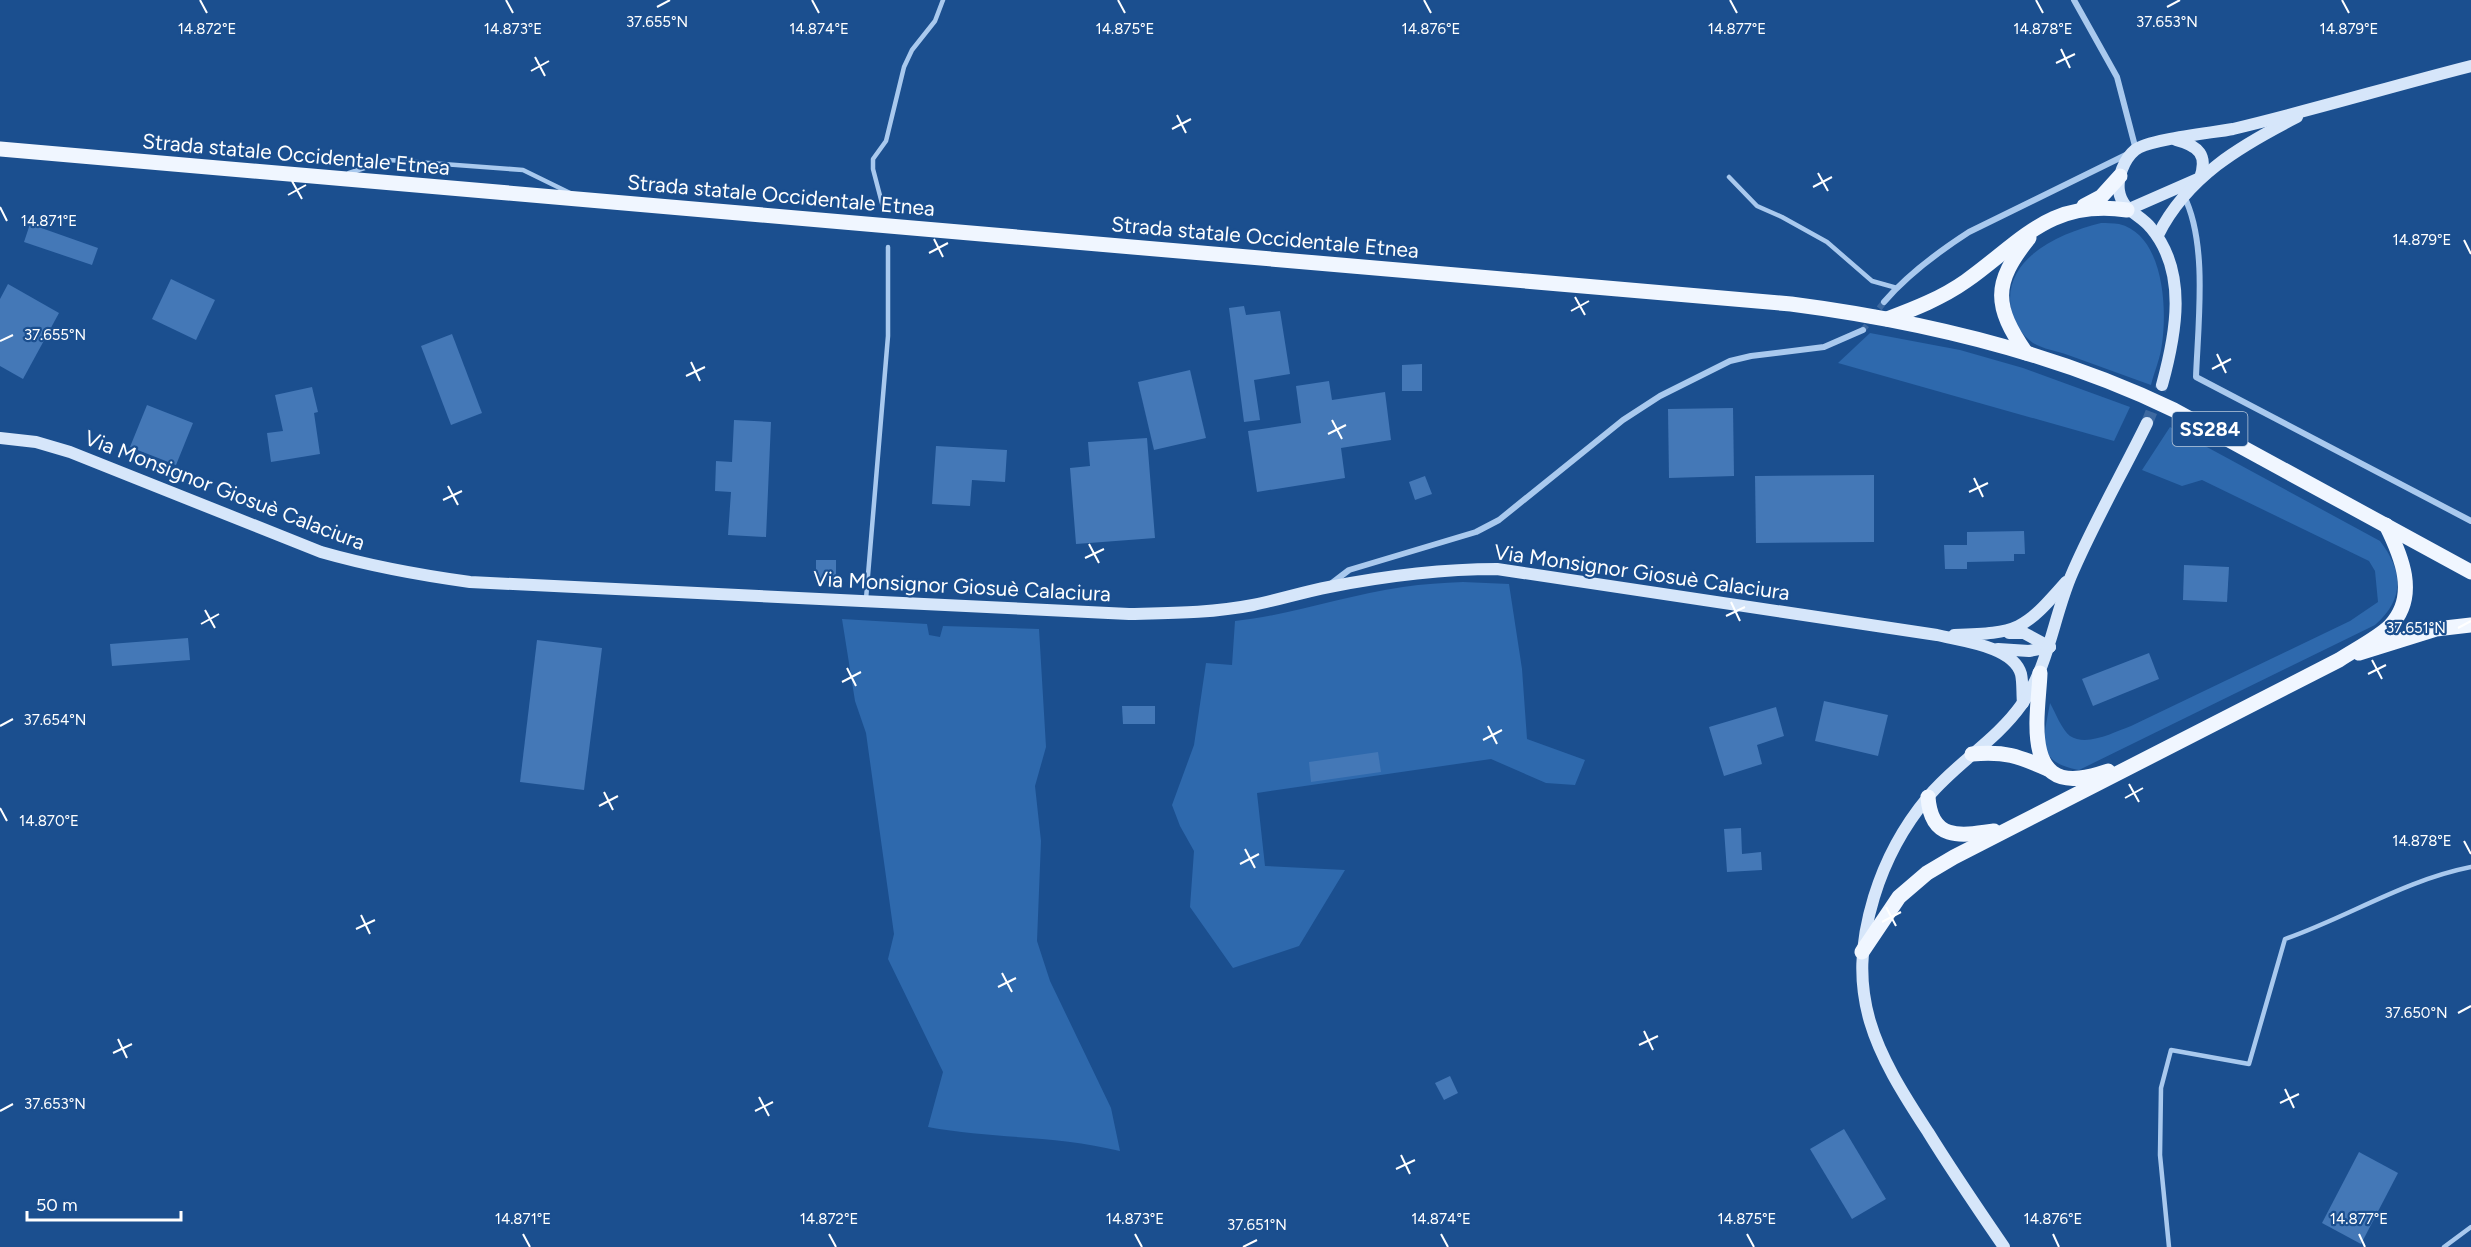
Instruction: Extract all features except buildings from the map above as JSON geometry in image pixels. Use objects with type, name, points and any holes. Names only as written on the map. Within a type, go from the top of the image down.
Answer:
[{"type":"main road","name":"Strada statale Occidentale Etnea","points":[[0,149],[1791,304],[1848,311],[1964,336],[2026,353],[2136,391],[2471,572]]},
{"type":"main road","points":[[1887,319],[1927,304],[1965,282],[2013,242],[2039,225],[2101,197],[2120,176]]},
{"type":"main road","points":[[2078,209],[2104,207],[2127,210]]},
{"type":"main road","points":[[2026,353],[2008,327],[2001,307],[2001,291],[2014,256],[2039,225]]},
{"type":"main road","points":[[1862,952],[1899,897],[1927,873],[2007,829],[2339,660],[2391,625],[2403,605],[2406,579],[2400,552],[2386,525]]},
{"type":"main road","points":[[2339,660],[2436,629],[2471,625]]},
{"type":"main road","points":[[2040,673],[2036,739],[2039,755],[2048,769]]},
{"type":"main road","points":[[1972,754],[1997,752],[2017,756],[2064,777],[2080,778],[2131,765]]},
{"type":"main road","points":[[1928,797],[1929,810],[1944,831],[1962,836],[2007,829]]},
{"type":"street","points":[[2074,0],[2117,77],[2136,150]]},
{"type":"street","points":[[1884,302],[1897,288],[1946,247],[1969,232],[2136,150],[2233,128],[2471,66]]},
{"type":"street","points":[[2158,235],[2169,213],[2184,195],[2200,178],[2226,157],[2272,129],[2319,105]]},
{"type":"street","points":[[2127,210],[2200,178],[2204,166],[2202,155],[2195,147],[2176,140]]},
{"type":"street","points":[[2136,150],[2125,164],[2120,176],[2119,192],[2127,210],[2147,223],[2158,235],[2168,257],[2176,293],[2175,332],[2162,385]]},
{"type":"street","points":[[2184,195],[2193,213],[2200,276],[2196,377],[2471,521]]},
{"type":"street","points":[[1327,587],[1349,570],[1476,532],[1499,520],[1641,406],[1716,367],[1751,356],[1824,347],[1863,330]]},
{"type":"street","points":[[2004,1247],[1892,1077],[1869,1020],[1863,991],[1862,952],[1869,914],[1881,873],[1898,839],[1928,797],[2008,723],[2023,703],[2040,673],[2071,577],[2147,423]]},
{"type":"street","name":"Via Monsignor Giosuè Calaciura","points":[[0,438],[36,442],[70,452],[321,552],[362,564],[470,582],[1067,612],[1199,612],[1252,605],[1327,587],[1446,569],[1497,569],[1545,574],[1938,635]]},
{"type":"street","points":[[2003,633],[2026,623],[2040,612],[2071,577]]},
{"type":"street","points":[[1938,635],[2024,633],[2050,647]]},
{"type":"street","points":[[1938,635],[2002,652],[2012,660],[2021,673],[2023,703]]},
{"type":"street","points":[[1989,648],[2028,651],[2050,647]]},
{"type":"lane","points":[[884,210],[873,170],[873,159],[886,141],[904,67],[912,50],[935,21],[943,0]]},
{"type":"lane","points":[[335,178],[388,160],[523,170],[583,199]]},
{"type":"lane","points":[[1730,177],[1757,206],[1827,242],[1872,281],[1897,288]]},
{"type":"lane","points":[[866,602],[888,336],[888,247]]},
{"type":"lane","points":[[2169,1247],[2160,1155],[2161,1088],[2171,1050],[2249,1064],[2285,939],[2329,923],[2367,904],[2443,873],[2471,867]]},
{"type":"lane","points":[[2444,1247],[2471,1227]]},
{"type":"shaded area","points":[[2101,223],[2119,224],[2134,231],[2146,243],[2160,277],[2164,316],[2163,334],[2151,385],[2033,343],[2022,332],[2012,314],[2011,291],[2016,275],[2025,262],[2052,241],[2068,233]]},
{"type":"shaded area","points":[[1870,333],[1960,350],[2023,368],[2130,407],[2114,441],[1838,363]]},
{"type":"shaded area","points":[[2170,427],[2380,541],[2393,563],[2397,584],[2396,595],[2385,615],[2375,625],[2079,770],[2065,766],[2048,755],[2045,747],[2050,703],[2061,725],[2070,736],[2084,740],[2100,737],[2131,726],[2350,621],[2378,602],[2375,571],[2369,561],[2202,480],[2182,486],[2142,470]]},
{"type":"shaded area","points":[[1463,582],[1509,584],[1522,669],[1527,739],[1585,760],[1575,785],[1546,783],[1491,759],[1257,793],[1265,866],[1345,870],[1299,946],[1233,968],[1190,907],[1194,851],[1180,826],[1172,805],[1194,745],[1206,663],[1232,665],[1235,621],[1382,591],[1418,585]]},
{"type":"shaded area","points":[[842,619],[927,624],[929,635],[940,637],[943,626],[1039,629],[1046,747],[1035,786],[1041,841],[1037,941],[1050,981],[1111,1108],[1120,1151],[1072,1142],[976,1134],[928,1127],[943,1072],[888,959],[894,934],[866,733],[855,701]]},
{"type":"tunnel","points":[[1863,330],[1884,302]]},
{"type":"tunnel","points":[[2147,423],[2162,385]]}]
